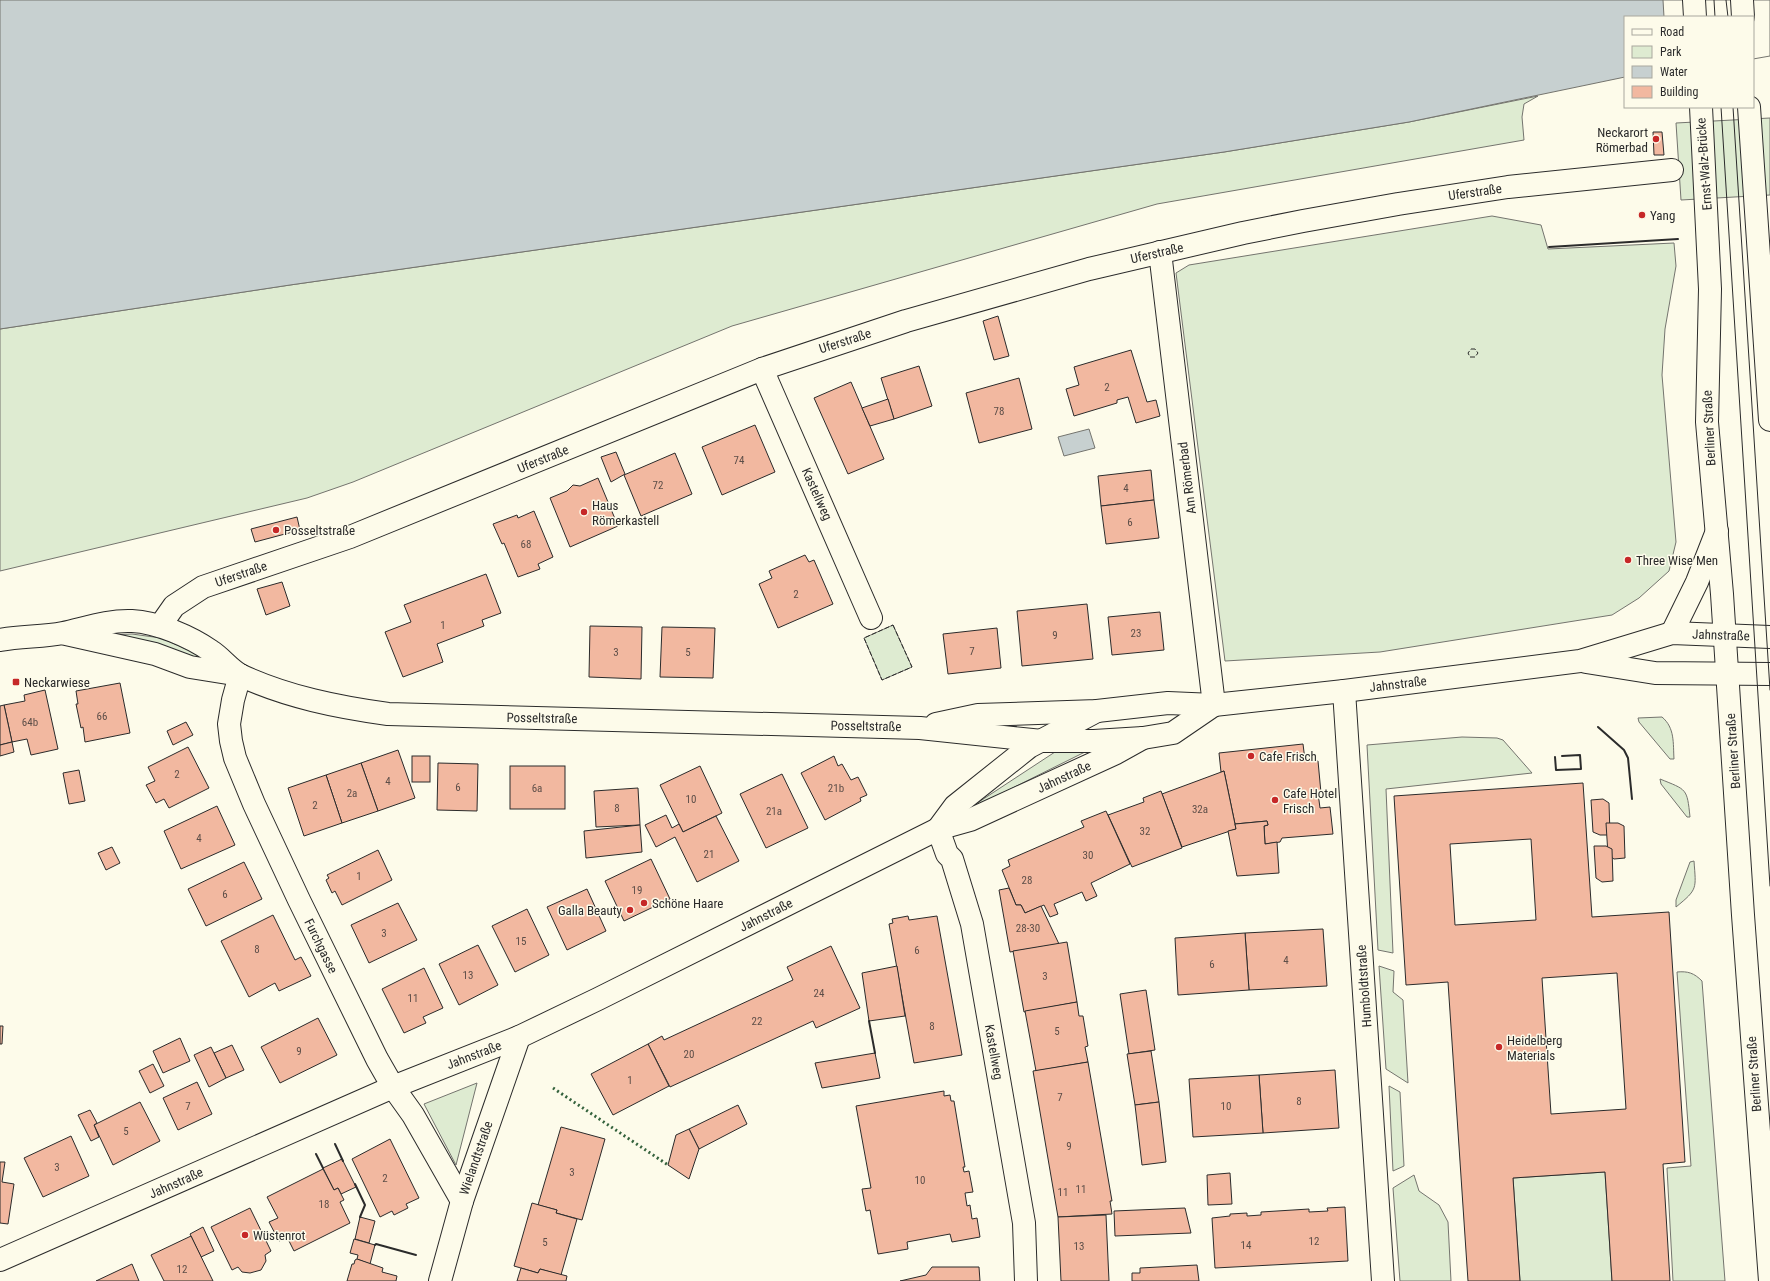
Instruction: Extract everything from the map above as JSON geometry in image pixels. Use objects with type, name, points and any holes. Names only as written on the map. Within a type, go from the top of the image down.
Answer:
[{"type":"street","points":[[1694,0],[1695,16]]},
{"type":"street","points":[[1742,0],[1743,16]]},
{"type":"street","name":"Ernst-Walz-Brücke","points":[[1700,108],[1708,220]]},
{"type":"street","points":[[1749,108],[1770,420]]},
{"type":"street","name":"Uferstraße","points":[[160,626],[174,606],[203,587],[350,537],[762,369],[906,321],[1028,285],[1160,252],[1303,221],[1460,194],[1572,180],[1672,170]]},
{"type":"street","name":"Berliner Straße","points":[[1708,220],[1710,289],[1707,422],[1728,673],[1743,915],[1770,1281]]},
{"type":"street","name":"Am Römerbad","points":[[1160,252],[1214,705]]},
{"type":"street","name":"Kastellweg","points":[[762,369],[871,618]]},
{"type":"street","points":[[1672,633],[1697,582],[1717,531]]},
{"type":"street","points":[[0,640],[63,633],[88,626],[133,621],[160,626]]},
{"type":"street","name":"Posseltstraße","points":[[160,626],[187,637],[212,651],[240,675],[296,696],[326,704],[388,714],[920,728],[1042,741]]},
{"type":"street","points":[[63,633],[155,654],[190,667],[240,675]]},
{"type":"street","name":"Jahnstraße","points":[[938,829],[955,806],[1029,747],[1097,711],[1168,704],[1214,705],[1344,691],[1580,661],[1672,633],[1770,637]]},
{"type":"street","name":"Jahnstraße","points":[[1580,661],[1655,673],[1770,674]]},
{"type":"street","name":"Furchgasse","points":[[240,675],[233,700],[229,724],[231,741],[236,758],[254,804],[377,1059],[393,1087],[413,1115],[462,1201]]},
{"type":"street","name":"Humboldtstraße","points":[[1344,691],[1383,1281]]},
{"type":"street","name":"Jahnstraße","points":[[1042,741],[1094,742],[1143,738],[1173,733],[1214,705]]},
{"type":"street","name":"Posseltstraße","points":[[920,728],[978,715],[1097,711]]},
{"type":"street","name":"Jahnstraße","points":[[0,1260],[393,1087],[519,1037],[938,829],[970,820],[1143,738]]},
{"type":"street","name":"Kastellweg","points":[[938,829],[947,854],[952,859],[972,924],[1024,1223],[1026,1281]]},
{"type":"street","name":"Wielandtstraße","points":[[440,1281],[462,1201],[519,1037]]},
{"type":"green space","points":[[1538,96],[1524,104],[1522,117],[1524,140],[1157,204],[732,326],[353,482],[307,498],[0,571],[0,329],[290,285],[1224,152],[1409,122]]},
{"type":"green space","points":[[1770,118],[1770,195],[1681,200],[1676,123]]},
{"type":"green space","points":[[1492,216],[1541,225],[1548,249],[1674,243],[1676,266],[1665,329],[1662,375],[1676,542],[1669,571],[1639,598],[1612,615],[1380,652],[1225,661],[1176,273],[1189,265]]},
{"type":"green space","points":[[893,625],[912,667],[882,680],[864,638]]},
{"type":"green space","points":[[132,634],[161,638],[191,651],[210,663],[111,635]]},
{"type":"green space","points":[[1662,717],[1666,721],[1671,731],[1674,759],[1670,759],[1639,722],[1638,718]]},
{"type":"green space","points":[[1462,737],[1497,738],[1503,740],[1532,773],[1386,789],[1393,953],[1378,950],[1367,745]]},
{"type":"green space","points":[[1058,750],[1089,750],[962,813]]},
{"type":"green space","points":[[1660,779],[1681,788],[1684,791],[1688,800],[1690,817],[1687,817],[1661,784]]},
{"type":"green space","points":[[1694,861],[1694,888],[1692,892],[1676,907],[1676,900],[1690,862]]},
{"type":"green space","points":[[1379,966],[1394,971],[1393,992],[1403,1000],[1408,1083],[1386,1069]]},
{"type":"green space","points":[[1677,972],[1691,973],[1702,981],[1725,1281],[1673,1281],[1667,1168],[1691,1166]]},
{"type":"green space","points":[[477,1083],[456,1165],[424,1104]]},
{"type":"green space","points":[[1389,1086],[1400,1092],[1404,1166],[1393,1171]]},
{"type":"green space","points":[[1605,1172],[1612,1281],[1520,1281],[1513,1178]]},
{"type":"green space","points":[[1414,1175],[1419,1191],[1439,1205],[1448,1222],[1451,1281],[1400,1281],[1393,1188]]},
{"type":"water","points":[[0,0],[1770,0],[1754,16],[1624,16],[1624,77],[1409,122],[1224,152],[290,285],[0,329]]},
{"type":"water","points":[[1089,429],[1095,448],[1064,456],[1058,437]]},
{"type":"pier","points":[[1663,0],[1770,0],[1770,56],[1754,59],[1754,16],[1664,16]]},
{"type":"building","points":[[1653,132],[1662,132],[1664,155],[1654,155]]},
{"type":"building","points":[[998,316],[1009,356],[994,360],[983,321]]},
{"type":"building","points":[[1131,350],[1147,402],[1156,400],[1160,416],[1136,423],[1128,397],[1117,400],[1117,403],[1074,416],[1066,389],[1079,385],[1074,367]]},
{"type":"building","points":[[919,366],[932,406],[894,419],[881,378]]},
{"type":"building","points":[[1019,378],[1032,429],[979,443],[966,393]]},
{"type":"building","points":[[851,382],[884,459],[848,474],[814,398]]},
{"type":"building","points":[[888,399],[894,419],[870,426],[862,408]]},
{"type":"building","points":[[755,425],[775,472],[722,495],[702,447]]},
{"type":"building","points":[[616,452],[625,474],[611,482],[601,457]]},
{"type":"building","points":[[675,453],[692,494],[641,516],[624,475]]},
{"type":"building","points":[[1151,470],[1154,500],[1101,506],[1098,476]]},
{"type":"building","name":"Haus Römerkastell","points":[[598,478],[618,526],[570,547],[550,498],[567,491],[573,485],[580,486]]},
{"type":"building","points":[[1154,500],[1159,538],[1106,544],[1101,506]]},
{"type":"building","points":[[534,511],[553,557],[538,564],[540,569],[518,577],[504,543],[502,544],[493,524],[517,515],[518,518]]},
{"type":"building","name":"Posseltstraße","points":[[297,517],[300,530],[255,542],[251,529]]},
{"type":"building","points":[[805,555],[809,562],[814,560],[833,604],[778,628],[759,584],[772,578],[769,571]]},
{"type":"building","points":[[486,574],[501,613],[482,620],[484,626],[437,644],[443,662],[403,677],[385,632],[411,622],[404,605]]},
{"type":"building","points":[[282,582],[290,606],[266,615],[257,589]]},
{"type":"building","points":[[1087,604],[1093,659],[1022,666],[1017,611]]},
{"type":"building","points":[[1160,612],[1164,650],[1112,655],[1108,617]]},
{"type":"building","points":[[590,626],[642,627],[641,679],[589,677]]},
{"type":"building","points":[[662,627],[715,628],[713,678],[660,677]]},
{"type":"building","points":[[997,628],[1001,668],[948,674],[943,634]]},
{"type":"building","points":[[120,683],[130,733],[85,742],[83,727],[81,728],[76,704],[78,704],[76,691]]},
{"type":"building","points":[[45,690],[58,749],[31,755],[27,739],[12,742],[4,705],[25,701],[24,695]]},
{"type":"building","points":[[4,705],[12,742],[0,745],[0,706]]},
{"type":"building","points":[[186,722],[193,735],[173,745],[167,731]]},
{"type":"building","points":[[12,742],[14,752],[0,756],[0,745]]},
{"type":"building","name":"Cafe Hotel Frisch","points":[[1303,744],[1305,760],[1315,759],[1315,761],[1318,761],[1321,793],[1318,793],[1320,808],[1330,807],[1333,834],[1282,838],[1280,842],[1265,844],[1264,826],[1268,825],[1267,821],[1235,824],[1224,771],[1221,772],[1219,753]]},
{"type":"building","points":[[188,747],[209,788],[169,808],[164,799],[156,803],[146,785],[155,781],[148,767]]},
{"type":"building","points":[[398,750],[415,798],[378,811],[361,763]]},
{"type":"building","points":[[412,756],[430,756],[430,782],[412,782]]},
{"type":"building","points":[[834,756],[838,766],[842,764],[851,780],[858,777],[867,795],[860,798],[861,801],[825,820],[801,773]]},
{"type":"building","points":[[361,763],[378,811],[342,823],[326,775]]},
{"type":"building","points":[[438,763],[478,764],[477,811],[437,810]]},
{"type":"building","points":[[510,766],[565,766],[565,809],[510,809]]},
{"type":"building","points":[[700,766],[722,813],[683,832],[660,785]]},
{"type":"building","points":[[79,770],[85,801],[69,804],[63,773]]},
{"type":"building","points":[[1224,771],[1236,829],[1182,847],[1162,794]]},
{"type":"building","points":[[782,774],[808,828],[766,848],[740,794]]},
{"type":"building","points":[[326,775],[342,823],[304,836],[288,788]]},
{"type":"building","name":"Heidelberg Materials","points":[[1583,783],[1592,917],[1669,912],[1685,1162],[1663,1164],[1670,1281],[1612,1281],[1605,1172],[1513,1178],[1520,1281],[1468,1281],[1448,982],[1406,985],[1394,796]],"holes":[[[1531,839],[1536,920],[1455,925],[1450,844]],[[1617,973],[1626,1109],[1551,1114],[1542,978]]]},
{"type":"building","points":[[638,788],[640,825],[596,827],[594,791]]},
{"type":"building","points":[[1161,791],[1182,848],[1132,867],[1108,815],[1144,802],[1143,798]]},
{"type":"building","points":[[1603,799],[1609,803],[1610,835],[1600,835],[1593,832],[1591,800]]},
{"type":"building","points":[[217,806],[235,845],[181,869],[164,831]]},
{"type":"building","points":[[1106,811],[1130,864],[1091,883],[1097,896],[1086,901],[1082,892],[1054,904],[1058,914],[1050,917],[1044,905],[1025,913],[1021,905],[1016,905],[1002,870],[1010,866],[1008,860],[1084,827],[1081,821]]},
{"type":"building","points":[[666,815],[672,828],[679,824],[683,832],[716,816],[739,861],[697,882],[675,837],[656,847],[645,825]]},
{"type":"building","points":[[1267,821],[1268,825],[1264,826],[1265,844],[1277,842],[1279,873],[1237,876],[1228,831],[1236,829],[1235,824]]},
{"type":"building","points":[[1606,823],[1618,823],[1624,826],[1625,858],[1614,859],[1608,855]]},
{"type":"building","points":[[640,825],[642,852],[586,858],[584,831]]},
{"type":"building","points":[[1594,846],[1606,846],[1612,849],[1613,881],[1602,882],[1596,878]]},
{"type":"building","points":[[112,847],[120,863],[106,870],[98,853]]},
{"type":"building","points":[[378,850],[392,880],[342,905],[335,891],[332,893],[326,880],[329,878],[327,875]]},
{"type":"building","points":[[651,859],[670,899],[624,921],[605,881]]},
{"type":"building","points":[[244,862],[262,899],[206,926],[188,889]]},
{"type":"building","points":[[1009,888],[1016,905],[1021,905],[1025,913],[1041,906],[1059,944],[1010,952],[999,890]]},
{"type":"building","points":[[587,889],[606,931],[567,950],[547,907]]},
{"type":"building","points":[[398,903],[417,940],[369,963],[351,925]]},
{"type":"building","points":[[527,909],[549,955],[515,972],[492,926]]},
{"type":"building","points":[[273,915],[295,960],[301,957],[311,976],[279,991],[275,983],[249,997],[221,941]]},
{"type":"building","points":[[908,916],[909,920],[937,916],[962,1055],[914,1063],[889,924],[893,923],[892,919]]},
{"type":"building","points":[[1323,929],[1327,986],[1249,990],[1245,933]]},
{"type":"building","points":[[1245,933],[1249,990],[1178,995],[1175,938]]},
{"type":"building","points":[[1067,942],[1077,1002],[1024,1012],[1013,951]]},
{"type":"building","points":[[478,945],[498,985],[459,1005],[439,964]]},
{"type":"building","points":[[831,946],[860,1008],[816,1028],[813,1021],[670,1087],[648,1044],[662,1036],[664,1040],[793,980],[787,967]]},
{"type":"building","points":[[897,966],[905,1016],[869,1021],[862,973]]},
{"type":"building","points":[[424,968],[443,1008],[423,1017],[426,1023],[404,1033],[382,989]]},
{"type":"building","points":[[1146,990],[1155,1050],[1129,1054],[1120,994]]},
{"type":"building","points":[[1077,1002],[1079,1016],[1083,1016],[1088,1046],[1085,1047],[1088,1062],[1036,1071],[1025,1011]]},
{"type":"building","points":[[318,1018],[337,1055],[280,1083],[261,1047]]},
{"type":"building","points":[[0,1026],[3,1026],[2,1044],[0,1044]]},
{"type":"building","points":[[180,1038],[190,1061],[163,1073],[153,1051]]},
{"type":"building","points":[[648,1044],[669,1086],[613,1115],[591,1074]]},
{"type":"building","points":[[232,1045],[244,1070],[226,1078],[214,1053]]},
{"type":"building","points":[[211,1047],[226,1078],[209,1087],[194,1055]]},
{"type":"building","points":[[1151,1051],[1159,1102],[1135,1105],[1127,1054]]},
{"type":"building","points":[[875,1053],[880,1078],[822,1088],[815,1063]]},
{"type":"building","points":[[1088,1062],[1112,1201],[1110,1201],[1112,1214],[1058,1217],[1033,1071]]},
{"type":"building","points":[[153,1064],[164,1086],[150,1093],[139,1071]]},
{"type":"building","points":[[1335,1070],[1339,1128],[1263,1133],[1259,1075]]},
{"type":"building","points":[[1259,1075],[1263,1133],[1193,1137],[1189,1079]]},
{"type":"building","points":[[197,1082],[212,1114],[178,1130],[163,1098]]},
{"type":"building","points":[[944,1091],[944,1096],[950,1095],[951,1101],[954,1101],[965,1167],[963,1167],[964,1172],[969,1171],[973,1192],[965,1193],[967,1206],[970,1205],[972,1219],[977,1218],[980,1237],[952,1242],[950,1234],[907,1242],[908,1249],[878,1254],[870,1210],[866,1211],[862,1189],[871,1188],[856,1106]]},
{"type":"building","points":[[140,1102],[160,1141],[113,1165],[94,1125]]},
{"type":"building","points":[[1159,1102],[1166,1162],[1142,1165],[1135,1105]]},
{"type":"building","points":[[738,1105],[747,1124],[699,1149],[689,1129]]},
{"type":"building","points":[[90,1110],[97,1123],[94,1125],[99,1137],[91,1141],[78,1115]]},
{"type":"building","points":[[561,1127],[605,1139],[582,1220],[556,1213],[557,1210],[538,1205]]},
{"type":"building","points":[[689,1129],[699,1149],[689,1179],[668,1165],[676,1135]]},
{"type":"building","points":[[71,1136],[89,1176],[43,1197],[24,1158]]},
{"type":"building","points":[[390,1139],[419,1198],[406,1204],[408,1208],[394,1215],[392,1211],[380,1217],[352,1159]]},
{"type":"building","points":[[342,1159],[356,1187],[341,1194],[338,1188],[334,1190],[323,1168]]},
{"type":"building","points":[[0,1162],[5,1162],[2,1182],[14,1184],[8,1224],[0,1223]]},
{"type":"building","points":[[323,1169],[334,1190],[338,1188],[344,1200],[340,1202],[350,1223],[294,1251],[287,1237],[279,1241],[269,1222],[278,1218],[267,1197]]},
{"type":"building","points":[[1230,1173],[1232,1204],[1208,1205],[1207,1175]]},
{"type":"building","points":[[532,1203],[557,1210],[556,1213],[577,1219],[561,1275],[540,1269],[538,1273],[514,1266]]},
{"type":"building","points":[[1345,1207],[1348,1261],[1215,1268],[1212,1218],[1230,1216],[1230,1214],[1247,1213],[1247,1216],[1261,1215],[1261,1212],[1309,1209],[1309,1212],[1328,1211],[1327,1208]]},
{"type":"building","points":[[250,1208],[271,1251],[265,1255],[266,1261],[261,1270],[250,1273],[242,1272],[238,1267],[232,1270],[211,1227]]},
{"type":"building","points":[[1185,1208],[1191,1233],[1115,1236],[1114,1211]]},
{"type":"building","points":[[1106,1215],[1109,1281],[1061,1281],[1058,1217]]},
{"type":"building","points":[[360,1217],[375,1221],[369,1243],[355,1239]]},
{"type":"building","points":[[203,1227],[214,1251],[201,1257],[190,1234]]},
{"type":"building","points":[[191,1236],[213,1281],[164,1281],[151,1255]]},
{"type":"building","points":[[354,1239],[375,1245],[370,1264],[357,1259],[358,1255],[350,1253]]},
{"type":"building","points":[[357,1259],[383,1268],[382,1272],[397,1276],[396,1281],[347,1281],[352,1264],[354,1264],[355,1260]]},
{"type":"building","points":[[132,1264],[139,1281],[96,1281]]},
{"type":"building","points":[[1197,1265],[1199,1281],[1132,1281],[1132,1273],[1140,1273],[1140,1268]]},
{"type":"building","points":[[932,1267],[979,1267],[980,1281],[900,1281],[926,1275]]},
{"type":"building","points":[[521,1268],[538,1273],[540,1269],[567,1276],[566,1281],[517,1281]]},
{"type":"tram line","points":[[1714,0],[1715,16]]},
{"type":"tram line","points":[[1726,0],[1728,16]]},
{"type":"tram line","points":[[1721,108],[1770,886]]},
{"type":"tram line","points":[[1733,108],[1770,690]]},
{"type":"hedge","points":[[553,1088],[668,1165]]},
{"type":"fence","points":[[1471,349],[1475,349],[1478,353],[1475,357],[1470,357],[1468,353],[1471,349]]},
{"type":"fence","points":[[893,625],[912,667],[882,680],[864,638],[893,625]]},
{"type":"wall","points":[[1549,247],[1678,239]]},
{"type":"wall","points":[[1598,727],[1624,750],[1628,758],[1632,799]]},
{"type":"wall","points":[[1555,757],[1556,770],[1581,769],[1580,755],[1562,756]]},
{"type":"wall","points":[[869,1021],[875,1053]]},
{"type":"wall","points":[[335,1144],[343,1161]]},
{"type":"wall","points":[[316,1154],[323,1168]]},
{"type":"wall","points":[[355,1184],[365,1205],[360,1217]]},
{"type":"wall","points":[[375,1245],[376,1244],[416,1255]]},
{"type":"place","name":"Neckarort Römerbad","points":[[1656,139]]},
{"type":"place","name":"Yang","points":[[1642,215]]},
{"type":"place","name":"Haus Römerkastell","points":[[584,512]]},
{"type":"place","name":"Posseltstraße","points":[[276,530]]},
{"type":"place","name":"Three Wise Men","points":[[1628,560]]},
{"type":"place","name":"Neckarwiese","points":[[16,682]]},
{"type":"place","name":"Cafe Frisch","points":[[1251,756]]},
{"type":"place","name":"Cafe Hotel Frisch","points":[[1275,800]]},
{"type":"place","name":"Schöne Haare","points":[[644,903]]},
{"type":"place","name":"Galla Beauty","points":[[630,910]]},
{"type":"place","name":"Heidelberg Materials","points":[[1499,1047]]},
{"type":"place","name":"Wüstenrot","points":[[245,1235]]}]
